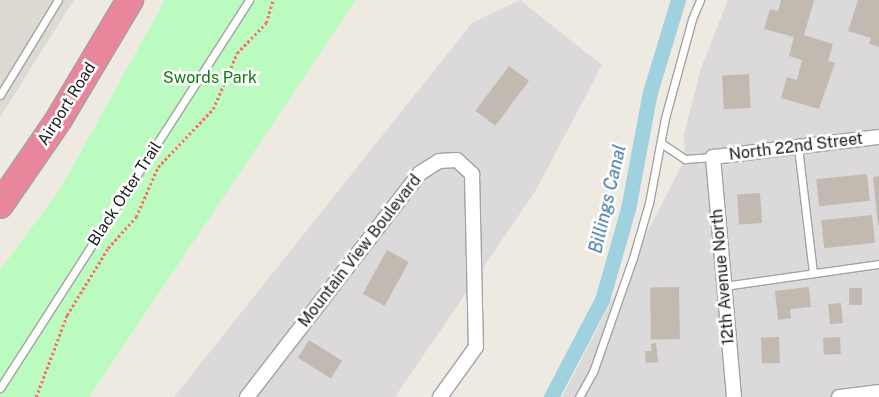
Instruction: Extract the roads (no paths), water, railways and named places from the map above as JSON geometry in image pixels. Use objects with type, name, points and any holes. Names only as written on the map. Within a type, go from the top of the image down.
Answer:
[{"type":"highway","name":"Airport Road","points":[[0,205],[59,119],[130,0]]},
{"type":"street","name":"North 22nd Street","points":[[713,157],[879,137]]},
{"type":"street","name":"12th Avenue North","points":[[713,157],[734,397]]},
{"type":"street","name":"Mountain View Boulevard","points":[[247,397],[420,173],[439,161],[457,160],[472,174],[476,347],[440,397]]},
{"type":"street","points":[[839,397],[879,392]]},
{"type":"lane","points":[[0,95],[58,0]]},
{"type":"lane","name":"Black Otter Trail","points":[[0,388],[249,0]]},
{"type":"lane","points":[[579,397],[594,372],[633,258],[649,203],[660,143],[692,19],[700,0]]},
{"type":"lane","points":[[660,143],[685,159],[713,157]]},
{"type":"lane","points":[[798,147],[814,273]]},
{"type":"lane","points":[[724,286],[879,264]]},
{"type":"waterway","name":"Billings Canal","points":[[551,397],[602,300],[628,209],[650,92],[678,0]]},
{"type":"park label","name":"Swords Park","points":[[210,78]]}]
